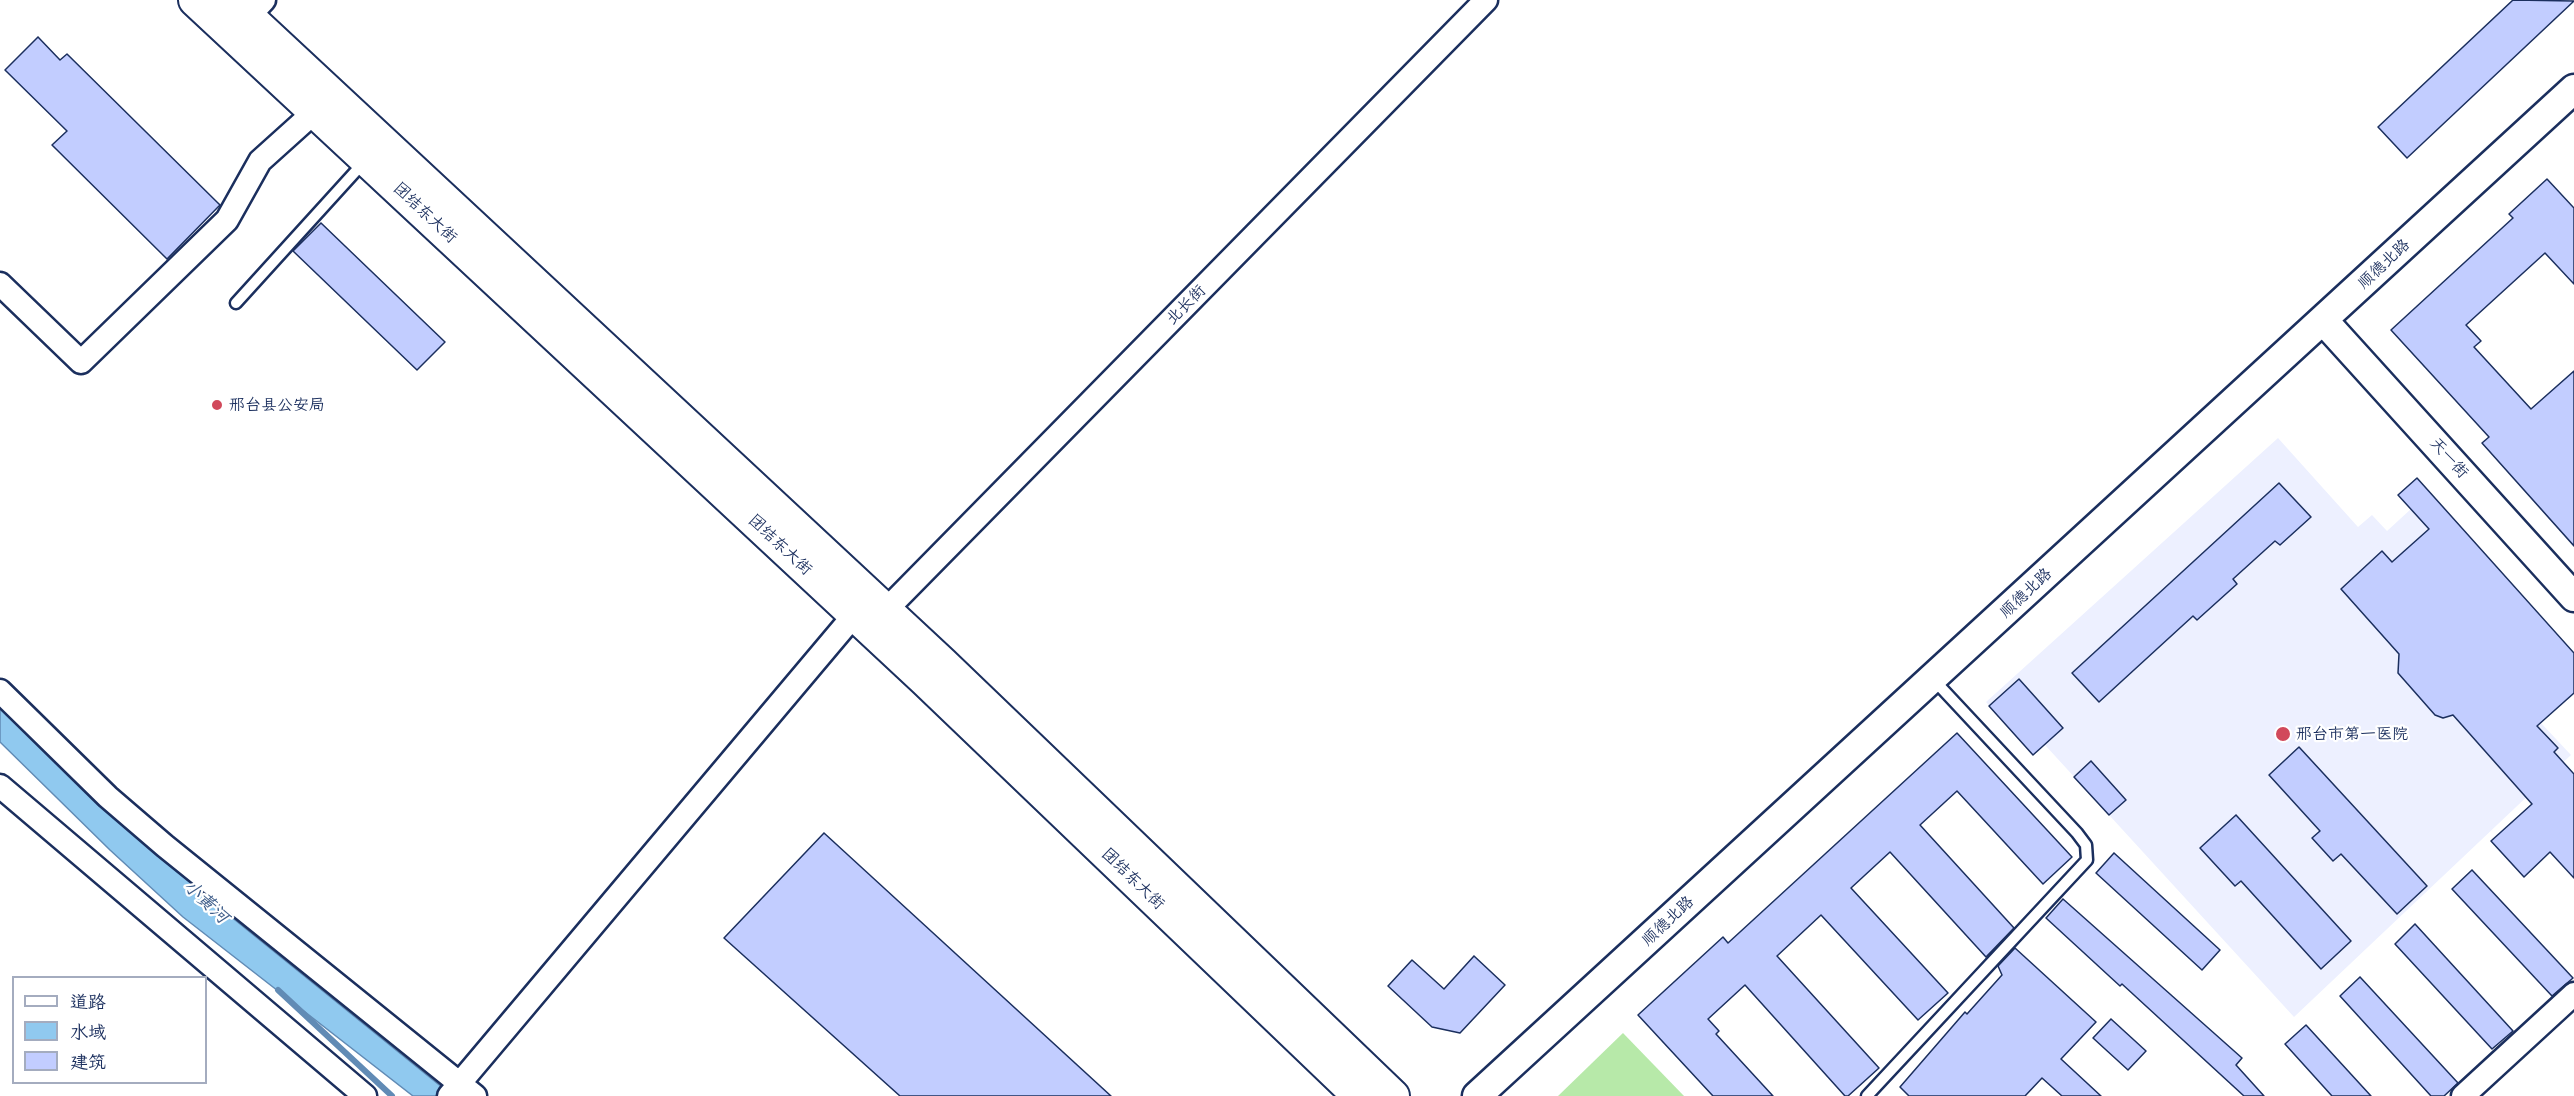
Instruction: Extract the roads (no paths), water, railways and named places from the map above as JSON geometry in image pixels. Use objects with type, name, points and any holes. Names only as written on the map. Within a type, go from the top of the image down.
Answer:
[{"type":"main road","name":"团结东大街","points":[[195,0],[855,614],[1359,1096]]},
{"type":"main road","name":"团结东大街","points":[[247,6],[886,610],[1393,1096]]},
{"type":"street","name":"北长街","points":[[886,610],[1486,0]]},
{"type":"street","name":"顺德北路","points":[[1477,1096],[2574,89]]},
{"type":"street","points":[[0,284],[81,362],[227,220],[260,161],[310,116]]},
{"type":"street","name":"天一街","points":[[2323,320],[2574,597]]},
{"type":"street","points":[[0,691],[108,797],[462,1092],[855,614]]},
{"type":"street","points":[[0,786],[365,1096]]},
{"type":"street","points":[[2463,1096],[2574,994]]},
{"type":"lane","points":[[236,303],[367,159]]},
{"type":"lane","points":[[1867,1096],[2086,860],[2086,845],[2078,833],[1932,678]]},
{"type":"water","points":[[0,707],[121,821],[214,903],[453,1096],[413,1096],[183,917],[110,850],[0,742]]},
{"type":"waterway","name":"小黄河","points":[[278,990],[392,1096]]},
{"type":"place","name":"邢台县公安局","points":[[217,405]]},
{"type":"place","name":"邢台市第一医院","points":[[2283,734]]}]
